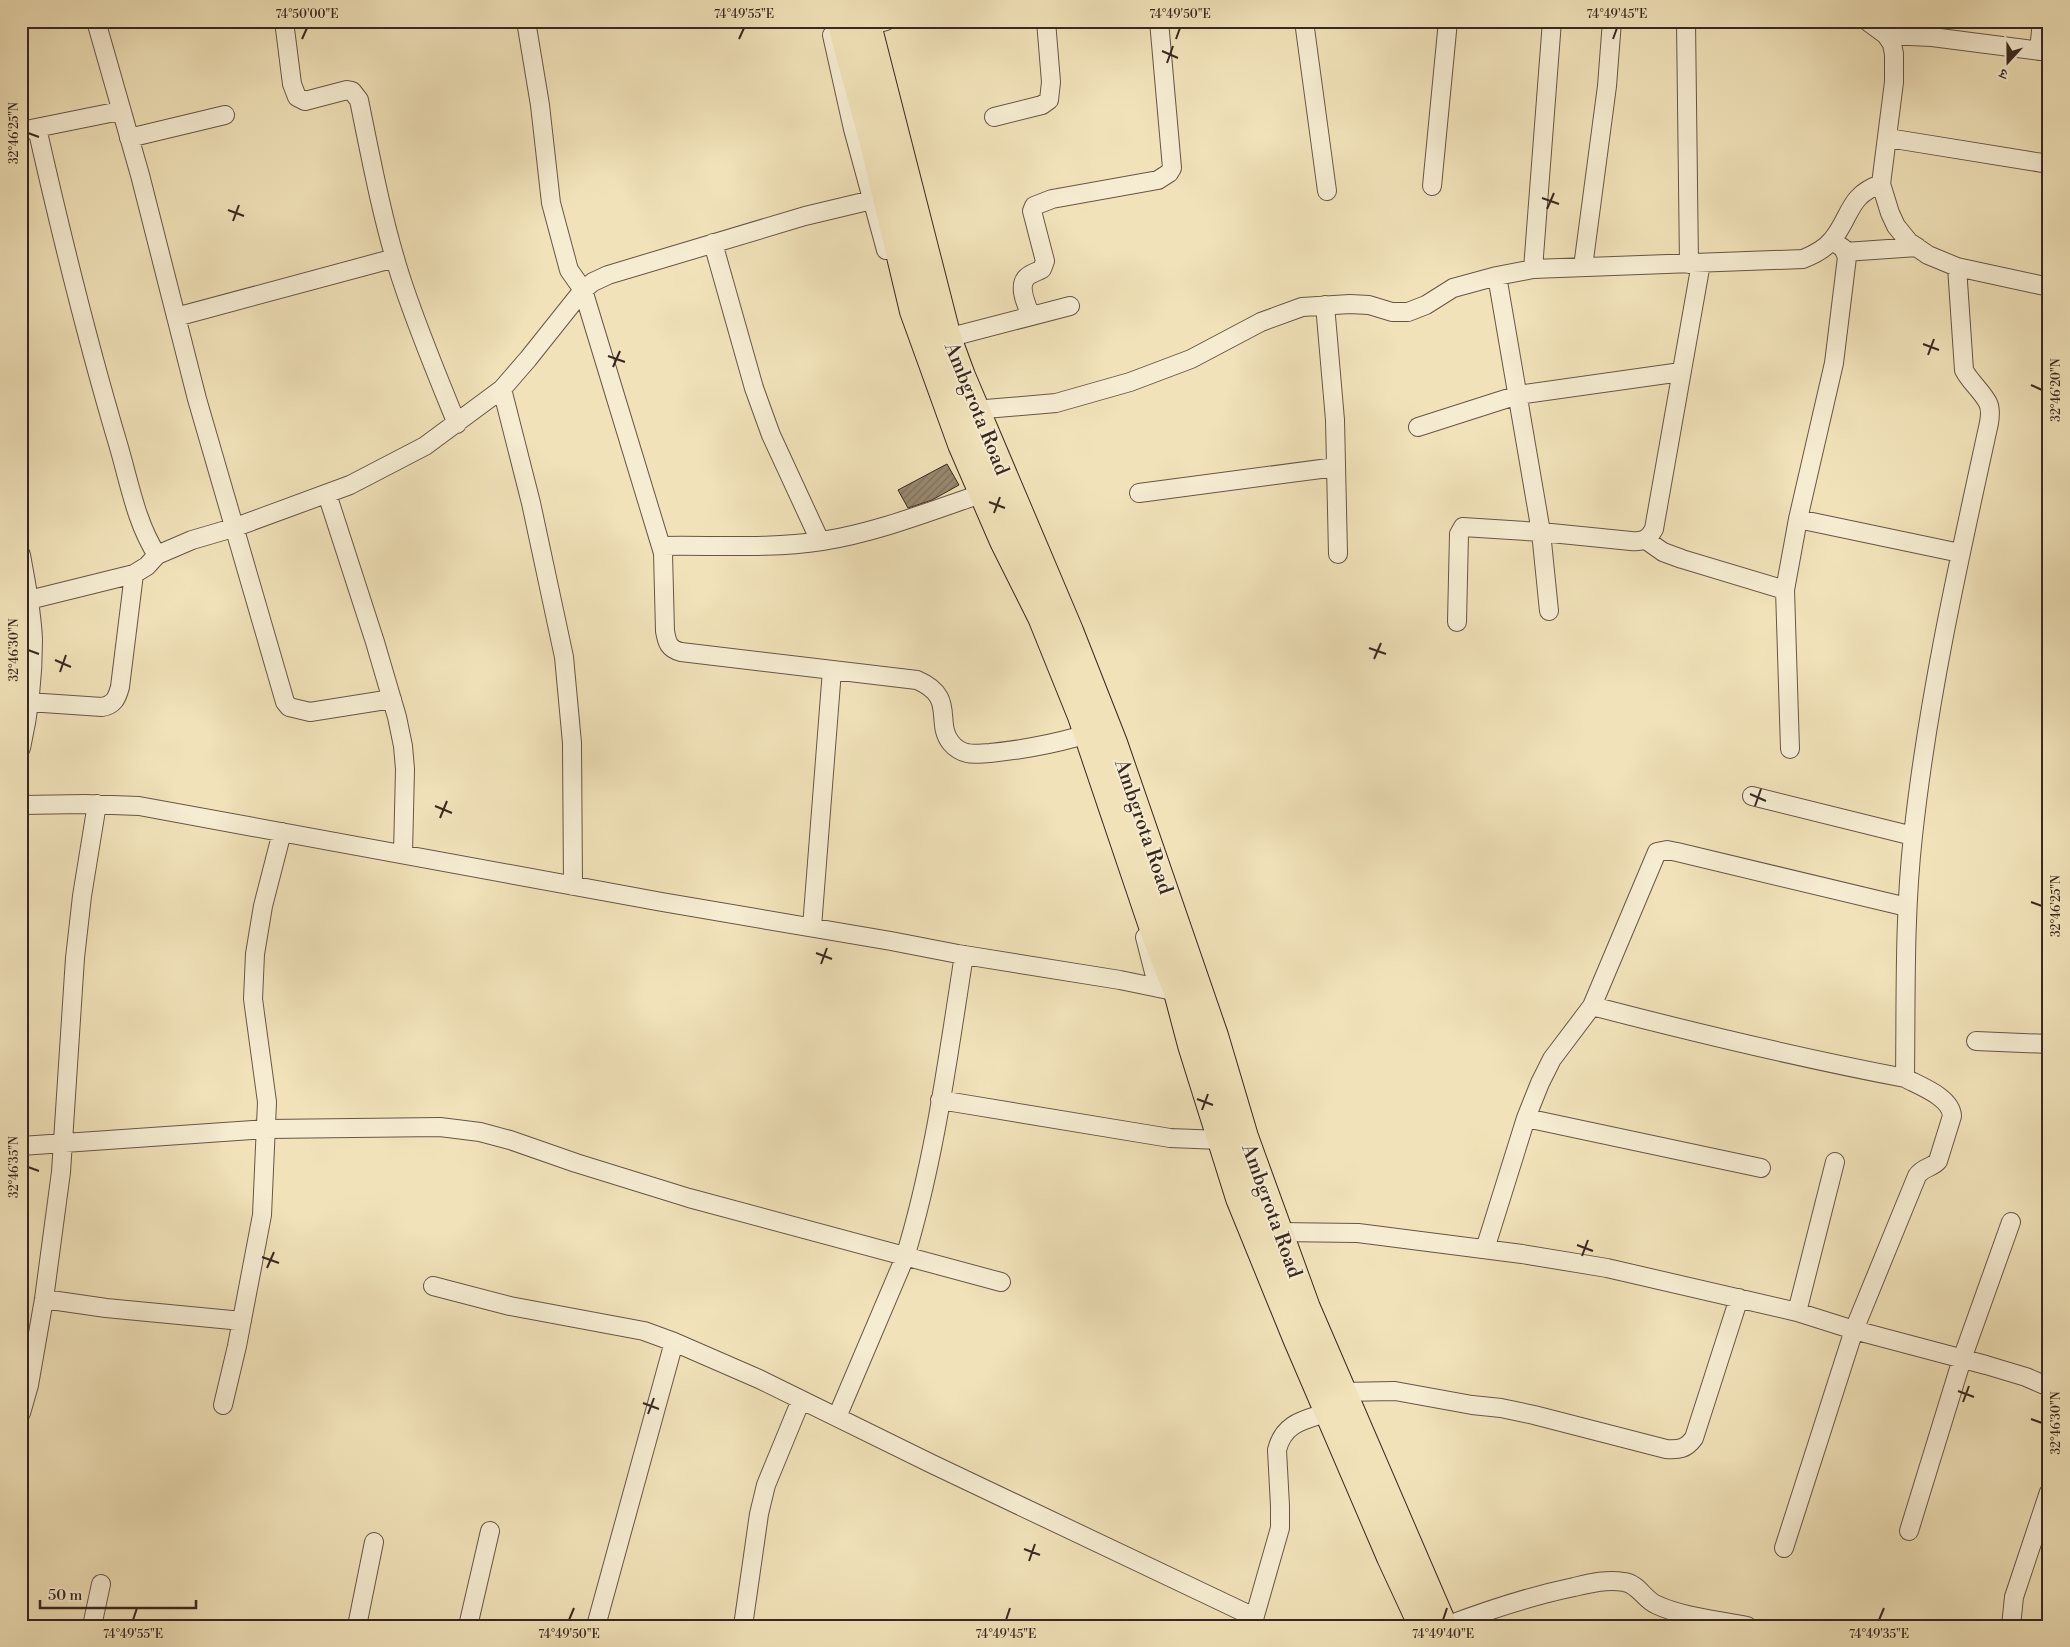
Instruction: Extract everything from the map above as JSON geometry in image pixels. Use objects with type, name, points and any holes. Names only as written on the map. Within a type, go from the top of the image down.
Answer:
[{"type":"main road","name":"Ambgrota Road","points":[[865,22],[947,338],[974,410],[1069,631],[1113,743],[1208,1018],[1244,1136],[1335,1402],[1386,1490],[1445,1626]]},
{"type":"main road","points":[[865,22],[873,139],[914,311],[922,337],[962,444],[1004,541],[1042,617],[1078,707],[1155,932],[1168,990],[1192,1045],[1240,1198],[1260,1249],[1335,1402],[1391,1557],[1423,1626]]},
{"type":"street","points":[[96,21],[233,528],[281,693],[289,707],[310,712],[392,699]]},
{"type":"street","points":[[284,21],[292,84],[296,97],[305,101],[347,90],[352,91],[359,100],[376,186],[395,258],[435,370],[457,424]]},
{"type":"street","points":[[526,21],[540,105],[551,203],[569,270],[583,290],[661,546],[666,639],[672,649],[681,652],[917,680],[927,684],[934,690],[942,705],[946,730],[952,744],[968,754],[1048,745],[1077,737]]},
{"type":"street","points":[[828,21],[853,129],[910,338],[972,498],[1047,660],[1077,737],[1142,925],[1168,990]]},
{"type":"street","points":[[994,117],[1042,105],[1048,100],[1052,82],[1046,21]]},
{"type":"street","points":[[1031,316],[1024,296],[1023,283],[1027,277],[1042,269],[1045,261],[1032,211],[1034,206],[1052,199],[1158,180],[1168,174],[1172,168],[1159,21]]},
{"type":"street","points":[[1304,21],[1327,192]]},
{"type":"street","points":[[1432,186],[1448,21]]},
{"type":"street","points":[[1533,269],[1552,21]]},
{"type":"street","points":[[1583,267],[1606,86],[1612,21]]},
{"type":"street","points":[[1646,540],[1654,529],[1681,372],[1695,264],[1686,21]]},
{"type":"street","points":[[1867,21],[1886,35],[1892,44],[1894,54],[1894,82],[1881,184],[1896,226],[1909,242],[1928,255],[1957,266],[2049,287]]},
{"type":"street","points":[[1886,35],[1932,37],[2044,52],[2042,21]]},
{"type":"street","points":[[120,111],[29,130],[109,415],[144,531],[157,555]]},
{"type":"street","points":[[129,138],[225,115]]},
{"type":"street","points":[[1888,138],[2049,164]]},
{"type":"street","points":[[1839,246],[1858,196],[1868,188],[1881,184]]},
{"type":"street","points":[[29,600],[134,574],[147,566],[157,555],[192,540],[233,528],[350,485],[425,446],[502,389],[528,360],[583,290],[593,282],[608,275],[713,243],[806,216],[872,200]]},
{"type":"street","points":[[713,243],[743,351],[766,420],[820,541]]},
{"type":"street","points":[[1790,749],[1785,590],[1798,519],[1834,363],[1847,257],[1839,246]]},
{"type":"street","points":[[974,410],[1039,406],[1083,397],[1130,382],[1190,359],[1278,315],[1302,307],[1368,305],[1392,312],[1408,312],[1426,305],[1453,288],[1497,276],[1533,269],[1803,259],[1839,246],[1917,247]]},
{"type":"street","points":[[176,316],[395,258]]},
{"type":"street","points":[[1905,1078],[1907,907],[1913,836],[1930,712],[1960,553],[1989,423],[1990,411],[1989,403],[1969,380],[1964,370],[1957,266]]},
{"type":"street","points":[[1497,276],[1541,532],[1549,611]]},
{"type":"street","points":[[1325,305],[1335,420],[1338,554]]},
{"type":"street","points":[[947,338],[1070,306]]},
{"type":"street","points":[[1418,427],[1518,395],[1681,372]]},
{"type":"street","points":[[502,389],[531,503],[564,657],[572,743],[573,886]]},
{"type":"street","points":[[1139,493],[1336,467]]},
{"type":"street","points":[[327,494],[392,699],[403,746],[405,769],[402,854]]},
{"type":"street","points":[[661,546],[789,544],[820,541],[849,536],[972,498]]},
{"type":"street","points":[[1798,519],[1960,553]]},
{"type":"street","points":[[1457,622],[1459,534],[1463,527],[1631,541],[1646,540],[1663,552],[1682,559],[1785,590]]},
{"type":"street","points":[[21,555],[29,600],[26,620],[33,640],[28,702],[21,748]]},
{"type":"street","points":[[28,702],[102,707],[110,706],[114,702],[120,687],[134,574]]},
{"type":"street","points":[[812,927],[832,670]]},
{"type":"street","points":[[1752,796],[1913,836]]},
{"type":"street","points":[[21,805],[97,804],[138,806],[573,886],[964,955],[1120,980],[1168,990]]},
{"type":"street","points":[[21,1413],[29,1384],[44,1299],[61,1172],[75,958],[82,896],[97,804]]},
{"type":"street","points":[[223,1405],[242,1321],[262,1215],[267,1102],[253,999],[255,954],[263,906],[282,832]]},
{"type":"street","points":[[1486,1249],[1526,1118],[1552,1059],[1592,1006],[1654,857],[1661,850],[1907,907]]},
{"type":"street","points":[[837,1418],[904,1257],[929,1164],[964,955]]},
{"type":"street","points":[[1592,1006],[1793,1056],[1905,1078],[1943,1100],[1952,1109],[1952,1116],[1938,1161],[1935,1165],[1923,1168],[1917,1176],[1854,1330],[1784,1548]]},
{"type":"street","points":[[1976,1041],[2049,1044]]},
{"type":"street","points":[[940,1100],[1170,1138],[1221,1140]]},
{"type":"street","points":[[1526,1118],[1762,1168]]},
{"type":"street","points":[[21,1146],[267,1129],[440,1127],[480,1132],[689,1198],[1001,1282]]},
{"type":"street","points":[[1797,1312],[1835,1162]]},
{"type":"street","points":[[1909,1531],[1962,1359],[2011,1222]]},
{"type":"street","points":[[1277,1232],[1358,1233],[1486,1249],[1607,1268],[1797,1312],[1854,1330],[2026,1377],[2049,1387]]},
{"type":"street","points":[[433,1286],[510,1306],[644,1331],[674,1342],[759,1379],[1253,1621],[1280,1528],[1277,1450],[1279,1442],[1289,1426],[1335,1402],[1409,1392],[1534,1414],[1666,1449],[1683,1449],[1694,1438],[1739,1298]]},
{"type":"street","points":[[44,1299],[106,1308],[242,1321]]},
{"type":"street","points":[[596,1626],[674,1342]]},
{"type":"street","points":[[743,1626],[759,1514],[766,1485],[801,1400]]},
{"type":"street","points":[[2011,1626],[2014,1597],[2049,1492]]},
{"type":"street","points":[[468,1626],[490,1531]]},
{"type":"street","points":[[357,1626],[374,1542]]},
{"type":"street","points":[[1445,1626],[1499,1607],[1559,1590],[1604,1581],[1632,1584],[1655,1604],[1668,1610],[1747,1626]]},
{"type":"street","points":[[92,1626],[101,1584]]},
{"type":"building","points":[[947,464],[959,485],[932,500],[908,508],[898,490]]}]
